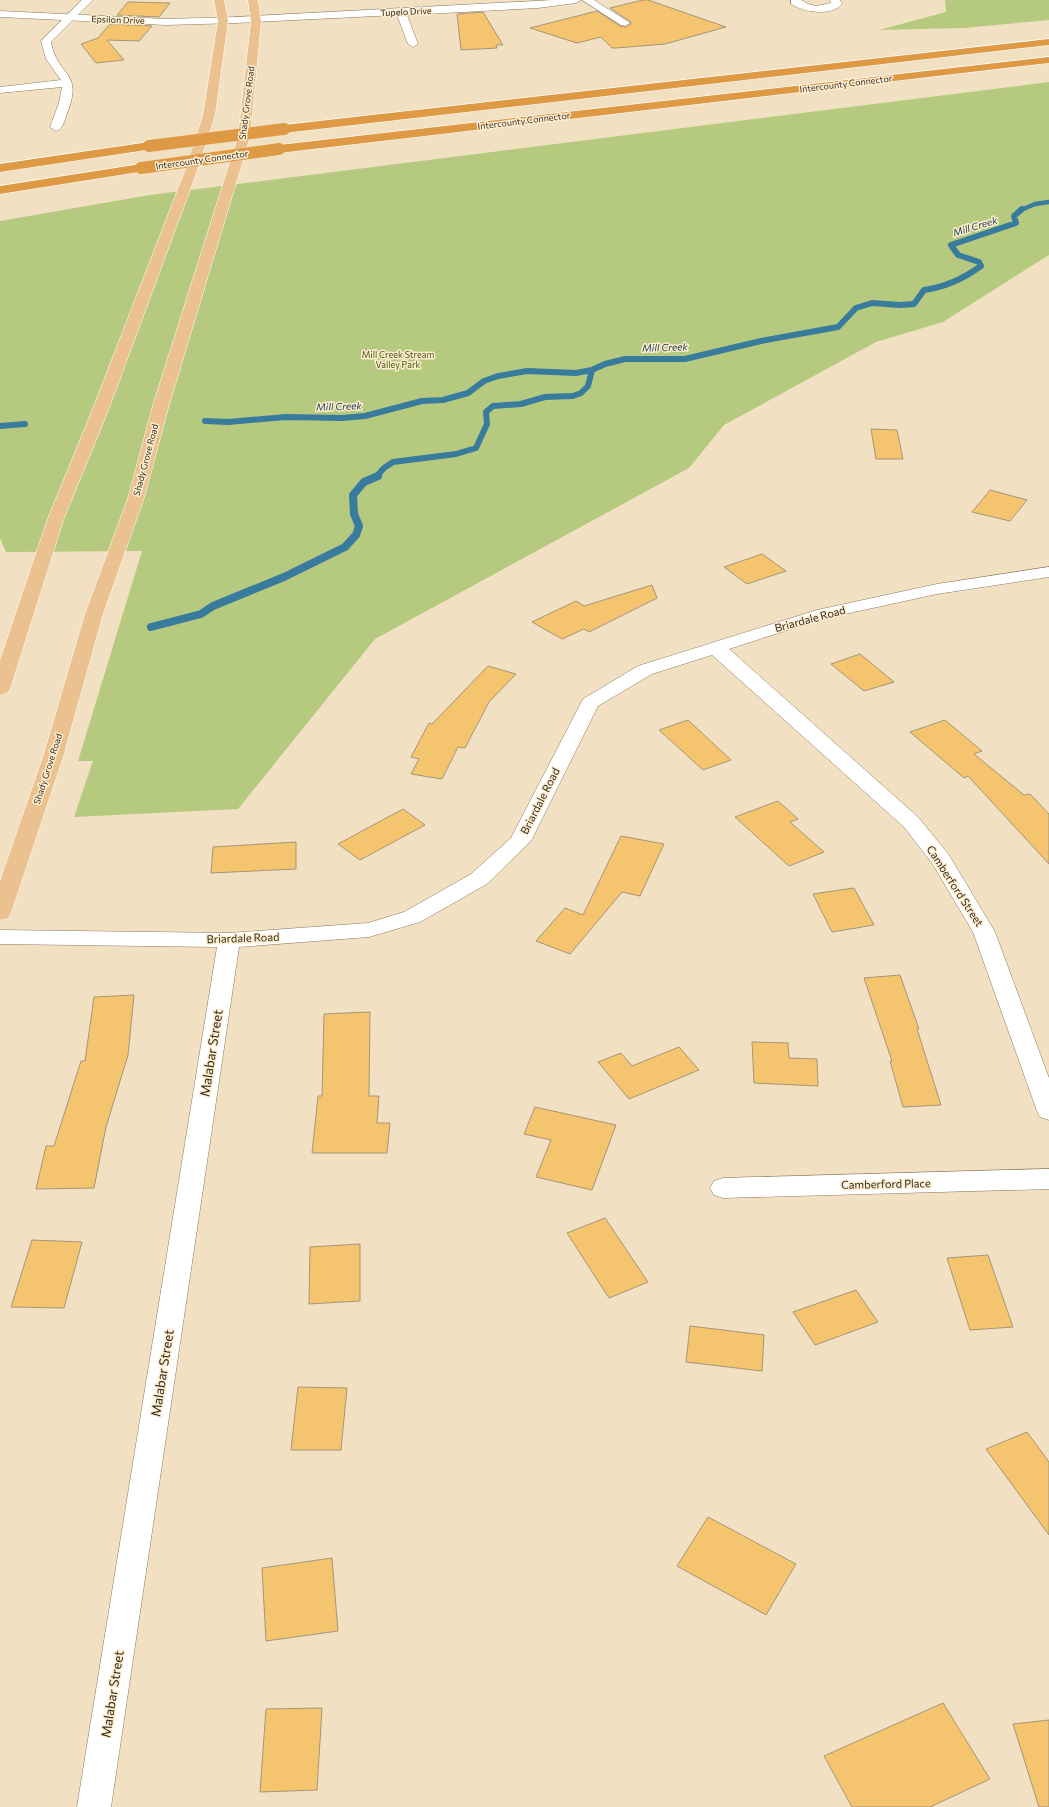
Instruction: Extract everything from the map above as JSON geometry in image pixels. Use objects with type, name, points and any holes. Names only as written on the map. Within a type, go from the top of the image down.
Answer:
[{"type":"highway","name":"Intercounty Connector","points":[[0,168],[149,146],[1049,42]]},
{"type":"highway","name":"Intercounty Connector","points":[[0,190],[141,168],[279,149],[1049,60]]},
{"type":"main road","points":[[0,689],[56,518],[100,411],[190,171],[209,115],[230,20],[219,0]]},
{"type":"main road","name":"Shady Grove Road","points":[[0,913],[53,757],[94,614],[136,498],[161,405],[244,137],[256,19],[253,0]]},
{"type":"street","points":[[56,127],[65,104],[67,83],[65,77],[57,68],[46,48],[46,41],[88,0]]},
{"type":"street","name":"Tupelo Drive","points":[[230,20],[402,12],[538,4],[576,0]]},
{"type":"street","points":[[587,0],[625,23]]},
{"type":"street","points":[[795,0],[798,4],[816,8],[835,6],[837,4],[835,0]]},
{"type":"street","points":[[402,12],[413,44]]},
{"type":"street","name":"Epsilon Drive","points":[[0,14],[166,22],[230,20]]},
{"type":"street","points":[[0,90],[67,83]]},
{"type":"street","name":"Briardale Road","points":[[0,936],[229,940],[369,930],[412,917],[479,879],[520,841],[590,703],[644,670],[825,614],[937,589],[1049,572]]},
{"type":"street","name":"Camberford Street","points":[[715,647],[911,822],[941,860],[984,932],[1049,1111]]},
{"type":"street","name":"Malabar Street","points":[[94,1807],[229,940]]},
{"type":"street","name":"Camberford Place","points":[[723,1188],[1049,1179]]},
{"type":"green space","points":[[945,0],[1049,0],[1049,20],[963,28],[879,30],[946,12]]},
{"type":"green space","name":"Mill Creek Stream Valley Park","points":[[1049,82],[1049,255],[943,322],[876,342],[724,425],[689,468],[375,639],[238,809],[74,817],[93,761],[78,761],[142,551],[6,552],[0,538],[0,221],[150,195]]},
{"type":"building","points":[[648,0],[726,27],[665,44],[616,48],[612,48],[601,37],[577,43],[530,28],[597,11],[620,26],[626,27],[631,24],[631,22],[610,8]]},
{"type":"building","points":[[128,2],[170,3],[159,17],[117,15]]},
{"type":"building","points":[[483,12],[503,45],[496,45],[497,48],[461,50],[457,14]]},
{"type":"building","points":[[110,24],[152,26],[139,41],[107,40],[124,60],[96,63],[81,44],[98,38]]},
{"type":"building","points":[[871,429],[897,430],[903,459],[876,459]]},
{"type":"building","points":[[990,490],[1027,500],[1010,521],[972,512]]},
{"type":"building","points":[[762,554],[786,571],[747,584],[724,567]]},
{"type":"building","points":[[652,585],[657,598],[589,632],[584,629],[562,639],[532,622],[576,601],[584,606]]},
{"type":"building","points":[[860,654],[894,682],[864,691],[831,664]]},
{"type":"building","points":[[488,666],[516,674],[489,702],[465,748],[458,747],[442,779],[411,774],[419,759],[411,757],[429,723],[432,724]]},
{"type":"building","points":[[688,720],[731,760],[703,770],[659,730]]},
{"type":"building","points":[[945,720],[982,751],[974,754],[1024,795],[1030,794],[1049,814],[1049,864],[968,776],[964,778],[910,732]]},
{"type":"building","points":[[778,801],[798,819],[790,822],[824,852],[789,866],[735,817]]},
{"type":"building","points":[[403,809],[425,825],[360,860],[338,844]]},
{"type":"building","points":[[621,836],[664,844],[640,896],[622,892],[570,954],[536,941],[565,908],[583,915]]},
{"type":"building","points":[[296,842],[296,869],[211,873],[213,847]]},
{"type":"building","points":[[854,888],[874,925],[832,932],[813,894]]},
{"type":"building","points":[[900,975],[919,1029],[917,1029],[941,1105],[903,1107],[890,1061],[892,1061],[864,978]]},
{"type":"building","points":[[134,995],[128,1055],[106,1127],[94,1188],[36,1189],[46,1146],[54,1146],[81,1061],[85,1061],[94,997]]},
{"type":"building","points":[[370,1012],[369,1096],[379,1096],[377,1123],[390,1123],[387,1153],[312,1153],[318,1096],[322,1096],[324,1014]]},
{"type":"building","points":[[752,1042],[788,1043],[789,1058],[817,1059],[818,1086],[754,1083]]},
{"type":"building","points":[[679,1047],[699,1070],[629,1099],[598,1062],[621,1053],[632,1066]]},
{"type":"building","points":[[535,1107],[616,1125],[592,1190],[536,1177],[551,1140],[524,1134]]},
{"type":"building","points":[[605,1218],[648,1282],[609,1298],[567,1233]]},
{"type":"building","points":[[32,1240],[82,1242],[64,1308],[11,1307]]},
{"type":"building","points":[[360,1244],[360,1301],[309,1304],[310,1247]]},
{"type":"building","points":[[988,1255],[1013,1327],[970,1330],[947,1258]]},
{"type":"building","points":[[856,1290],[878,1322],[815,1345],[793,1312]]},
{"type":"building","points":[[690,1326],[764,1335],[762,1371],[686,1362]]},
{"type":"building","points":[[298,1387],[347,1388],[341,1450],[291,1450]]},
{"type":"building","points":[[1027,1432],[1049,1462],[1049,1535],[986,1449]]},
{"type":"building","points":[[708,1517],[796,1564],[766,1615],[677,1566]]},
{"type":"building","points":[[332,1558],[338,1631],[266,1641],[262,1568]]},
{"type":"building","points":[[943,1703],[990,1779],[930,1807],[852,1807],[824,1756]]},
{"type":"building","points":[[322,1708],[317,1790],[260,1792],[266,1709]]},
{"type":"building","points":[[1049,1720],[1049,1807],[1039,1807],[1013,1724]]},
{"type":"waterway","name":"Mill Creek","points":[[1021,210],[1035,204],[1049,202]]},
{"type":"waterway","name":"Mill Creek","points":[[592,370],[605,364],[625,359],[685,359],[761,341],[838,327],[856,308],[872,303],[900,305],[914,304],[924,290],[947,285],[961,279],[981,266],[979,262],[958,255],[951,245],[1016,223],[1014,216],[1022,209]]},
{"type":"waterway","name":"Mill Creek","points":[[205,421],[228,422],[286,417],[342,418],[365,416],[422,401],[443,400],[468,393],[484,381],[498,376],[527,371],[576,373],[592,370]]},
{"type":"waterway","points":[[376,477],[384,468],[393,462],[456,454],[476,448],[487,424],[486,412],[493,406],[521,404],[545,397],[573,396],[581,393],[588,386],[592,370]]},
{"type":"waterway","name":"Mill Creek","points":[[0,426],[25,424]]},
{"type":"waterway","points":[[151,627],[201,614],[213,606],[284,577],[345,547],[356,535],[359,526],[354,514],[353,495],[364,482],[376,477]]}]
